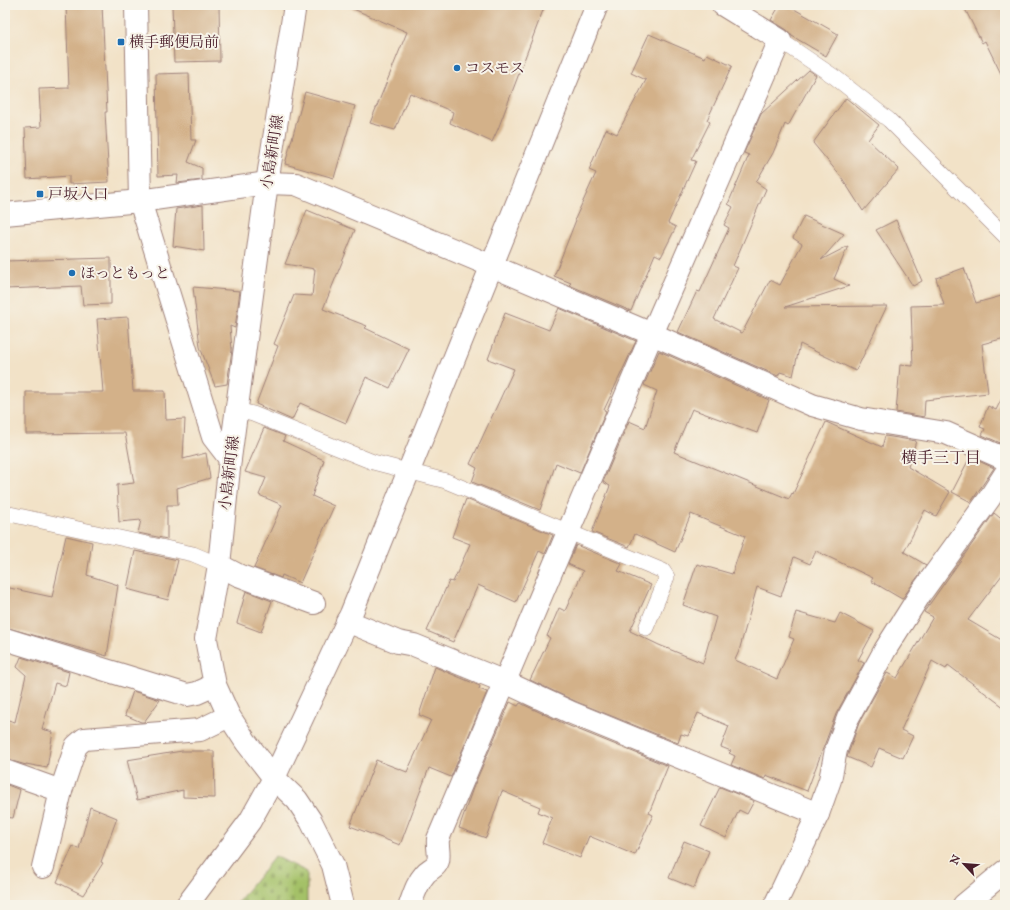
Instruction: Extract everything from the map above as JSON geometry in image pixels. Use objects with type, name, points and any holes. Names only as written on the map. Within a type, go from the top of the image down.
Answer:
[{"type":"street","points":[[136,5],[140,201],[213,437],[230,459]]},
{"type":"street","name":"小島新町線","points":[[295,5],[267,183],[238,410],[230,459],[219,565],[206,639],[215,685],[229,716],[246,742],[274,778],[297,800],[311,821],[333,864],[343,905]]},
{"type":"street","points":[[187,905],[250,821],[274,778],[347,621],[597,5]]},
{"type":"street","points":[[410,905],[415,889],[426,873],[436,866],[438,859],[438,839],[652,334],[780,40],[722,5]]},
{"type":"street","points":[[5,214],[140,201],[267,183],[296,184],[652,334],[812,405],[861,420],[946,433],[1005,459]]},
{"type":"street","points":[[775,905],[818,814],[830,780],[836,750],[848,718],[881,657],[921,593],[989,499],[1005,474]]},
{"type":"street","points":[[219,565],[238,574],[314,603]]},
{"type":"street","points":[[347,621],[398,642],[414,645],[505,682],[572,713],[818,814]]},
{"type":"street","points":[[7,647],[187,695],[197,693],[215,685]]},
{"type":"street","points":[[43,867],[61,791],[76,746],[84,739],[200,730],[229,716]]},
{"type":"street","points":[[5,772],[61,791]]},
{"type":"street","points":[[964,905],[1005,871]]},
{"type":"lane","points":[[780,40],[836,78],[889,120],[1005,236]]},
{"type":"lane","points":[[238,410],[253,414],[373,462],[446,481],[663,571],[667,577],[646,628]]},
{"type":"lane","points":[[5,513],[193,554],[219,565]]},
{"type":"green space","points":[[275,856],[307,872],[307,905],[244,905],[238,902]]},
{"type":"building","points":[[66,5],[102,5],[107,112],[105,112],[109,182],[69,184],[69,176],[27,179],[25,128],[41,127],[39,89],[69,88]]},
{"type":"building","points":[[172,5],[219,5],[220,61],[174,62]]},
{"type":"building","name":"コスモス","points":[[344,5],[545,5],[492,142],[450,123],[453,112],[410,93],[395,130],[370,123],[407,32]]},
{"type":"building","points":[[780,5],[787,5],[838,34],[826,56],[792,36],[787,30],[771,20]]},
{"type":"building","points":[[963,5],[1005,5],[1005,82],[985,41],[982,43]]},
{"type":"building","points":[[649,34],[705,58],[707,54],[732,66],[707,120],[710,122],[691,160],[696,161],[668,223],[676,227],[661,257],[655,254],[631,311],[569,285],[571,283],[554,276],[576,220],[575,219],[596,173],[589,170],[606,129],[617,134],[646,80],[631,73]]},
{"type":"building","points":[[809,70],[816,75],[788,126],[785,124],[773,153],[756,182],[766,189],[733,266],[738,268],[714,319],[742,333],[770,280],[780,285],[802,244],[793,238],[804,216],[844,234],[821,260],[848,246],[834,279],[849,286],[785,307],[887,306],[856,371],[800,344],[793,376],[780,372],[778,376],[678,332],[697,291],[700,292],[729,228],[724,225],[733,207],[728,204],[749,155],[744,153],[761,114]]},
{"type":"building","points":[[189,73],[191,140],[196,140],[188,162],[202,168],[202,180],[177,183],[178,175],[158,176],[156,74]]},
{"type":"building","points":[[305,92],[355,106],[334,178],[285,164]]},
{"type":"building","points":[[846,98],[879,125],[868,140],[899,169],[863,211],[842,178],[813,143]]},
{"type":"building","points":[[203,205],[204,251],[173,246],[176,209]]},
{"type":"building","points":[[307,210],[355,230],[323,309],[367,326],[365,328],[409,349],[390,388],[366,377],[346,423],[300,403],[292,420],[256,404],[278,346],[274,344],[294,295],[312,296],[315,269],[285,264]]},
{"type":"building","points":[[896,220],[922,281],[913,286],[876,230]]},
{"type":"building","name":"ほっともっと","points":[[111,258],[111,304],[83,305],[81,286],[5,289],[5,261]]},
{"type":"building","points":[[964,268],[976,303],[1005,295],[1005,338],[982,344],[988,393],[925,400],[924,417],[896,412],[900,365],[913,366],[911,306],[944,305],[936,278]]},
{"type":"building","points":[[193,287],[240,291],[235,328],[230,326],[232,350],[227,384],[215,386],[200,347]]},
{"type":"building","points":[[559,308],[636,341],[604,410],[606,411],[580,473],[556,463],[540,510],[472,482],[477,468],[470,464],[514,369],[488,359],[505,313],[549,330]]},
{"type":"building","points":[[128,317],[133,391],[165,391],[166,420],[185,419],[183,459],[206,453],[210,478],[177,488],[178,505],[167,505],[167,539],[138,533],[141,520],[119,522],[117,485],[134,483],[125,433],[26,434],[26,392],[103,392],[97,319]]},
{"type":"building","points":[[659,351],[769,400],[757,433],[692,409],[674,452],[789,499],[792,493],[793,494],[826,422],[882,447],[885,436],[916,441],[908,467],[950,492],[936,516],[925,510],[904,552],[926,565],[902,599],[871,581],[873,578],[816,551],[810,564],[794,557],[781,596],[757,587],[739,651],[735,660],[777,679],[794,639],[789,637],[796,612],[835,623],[840,613],[874,631],[858,660],[864,663],[836,714],[807,791],[766,775],[765,779],[731,765],[735,756],[729,753],[731,751],[721,747],[729,726],[698,713],[688,736],[681,734],[678,743],[577,702],[530,680],[550,638],[547,636],[559,608],[565,611],[583,571],[568,564],[576,545],[622,564],[618,571],[651,585],[630,631],[703,663],[716,617],[683,605],[697,564],[732,574],[745,536],[691,514],[675,552],[635,534],[629,547],[592,532],[610,486],[603,482],[629,421],[645,428],[657,391],[644,385]]},
{"type":"building","points":[[1005,392],[1005,445],[982,435],[985,429],[980,427],[988,406],[996,410]]},
{"type":"building","points":[[264,428],[285,436],[283,441],[324,460],[312,496],[334,506],[300,583],[282,575],[281,578],[254,568],[282,505],[259,495],[266,478],[245,472]]},
{"type":"building","points":[[970,457],[994,468],[971,502],[952,492]]},
{"type":"building","points":[[466,499],[553,535],[545,554],[539,551],[516,602],[478,585],[453,642],[427,631],[449,581],[453,582],[470,544],[452,537]]},
{"type":"building","points":[[994,513],[1005,522],[1005,571],[968,620],[1005,642],[1005,708],[948,665],[946,669],[932,661],[901,730],[913,736],[903,758],[879,748],[871,767],[847,757],[859,723],[887,673],[897,678],[933,617],[924,612]]},
{"type":"building","points":[[66,536],[92,542],[87,575],[118,585],[107,656],[5,627],[5,587],[52,597]]},
{"type":"building","points":[[135,551],[178,560],[168,600],[127,589]]},
{"type":"building","points":[[246,591],[272,601],[261,632],[237,623]]},
{"type":"building","points":[[21,657],[69,672],[66,686],[55,683],[42,729],[53,732],[47,768],[26,765],[5,759],[5,719],[15,722],[26,675],[17,667]]},
{"type":"building","points":[[435,667],[480,686],[479,689],[487,692],[451,777],[429,768],[400,845],[350,826],[376,760],[407,772],[431,720],[419,715]]},
{"type":"building","points":[[133,691],[160,700],[144,722],[125,715]]},
{"type":"building","points":[[510,702],[518,706],[520,703],[567,725],[668,766],[649,813],[653,815],[635,855],[589,836],[580,858],[542,843],[552,818],[538,812],[540,807],[502,791],[486,838],[459,828],[473,788]]},
{"type":"building","points":[[182,751],[214,751],[215,798],[183,797],[183,790],[137,800],[127,760]]},
{"type":"building","points":[[5,784],[20,790],[13,818],[5,817]]},
{"type":"building","points":[[720,787],[754,801],[747,814],[739,810],[726,838],[701,826]]},
{"type":"building","points":[[90,807],[117,818],[101,862],[103,863],[83,895],[57,882],[73,846],[79,849]]},
{"type":"building","points":[[684,841],[709,851],[694,888],[669,878]]},
{"type":"place","name":"横手郵便局前","points":[[121,42]]},
{"type":"place","name":"コスモス","points":[[457,68]]},
{"type":"place","name":"戸坂入口","points":[[40,194]]},
{"type":"place","name":"ほっともっと","points":[[72,273]]},
{"type":"district","name":"横手三丁目","points":[[941,457]]}]
